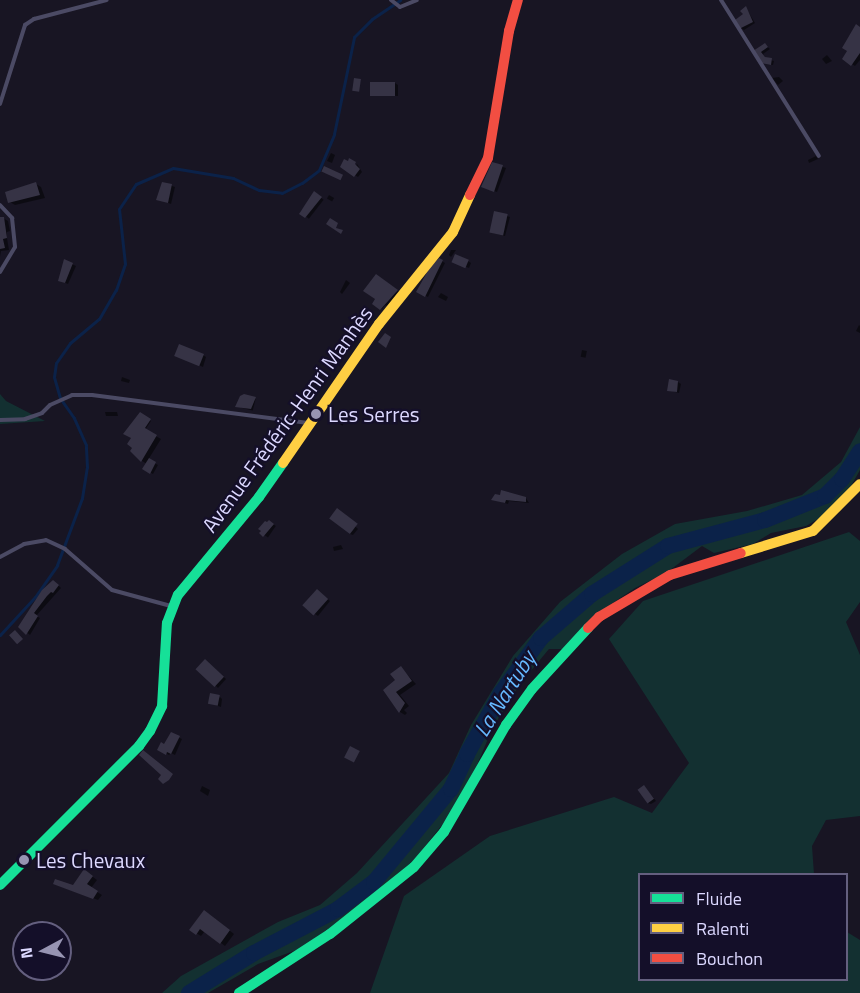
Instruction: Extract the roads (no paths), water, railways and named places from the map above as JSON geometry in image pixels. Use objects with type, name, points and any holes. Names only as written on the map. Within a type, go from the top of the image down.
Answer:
[{"type":"street","name":"Avenue Frédéric-Henri Manhès","points":[[0,885],[150,731],[162,706],[167,623],[178,595],[259,497],[309,423],[457,222],[488,158],[509,31],[518,0]]},
{"type":"street","points":[[238,993],[330,934],[414,867],[449,825],[506,725],[532,689],[599,617],[670,575],[813,531],[860,484]]},
{"type":"lane","points":[[0,104],[25,25],[34,19],[107,0]]},
{"type":"lane","points":[[391,0],[400,7],[417,0]]},
{"type":"lane","points":[[721,0],[819,156]]},
{"type":"lane","points":[[0,205],[12,218],[15,247],[0,272]]},
{"type":"lane","points":[[0,420],[25,419],[42,413],[63,398],[92,395],[309,423]]},
{"type":"lane","points":[[0,556],[24,544],[46,540],[65,549],[112,590],[172,606]]},
{"type":"waterway","points":[[0,635],[35,597],[57,565],[82,498],[87,467],[86,445],[74,418],[60,398],[54,377],[56,363],[70,343],[99,319],[116,290],[125,264],[119,209],[136,184],[173,168],[233,178],[259,190],[282,193],[302,183],[319,170],[334,134],[354,37],[372,19],[400,0]]},
{"type":"waterway","name":"La Nartuby","points":[[189,993],[254,953],[338,909],[374,882],[451,789],[467,754],[501,693],[541,638],[592,594],[668,546],[765,520],[825,496],[842,479],[860,451]]},
{"type":"place","name":"Les Serres","points":[[316,414]]},
{"type":"place","name":"Les Chevaux","points":[[24,860]]}]
